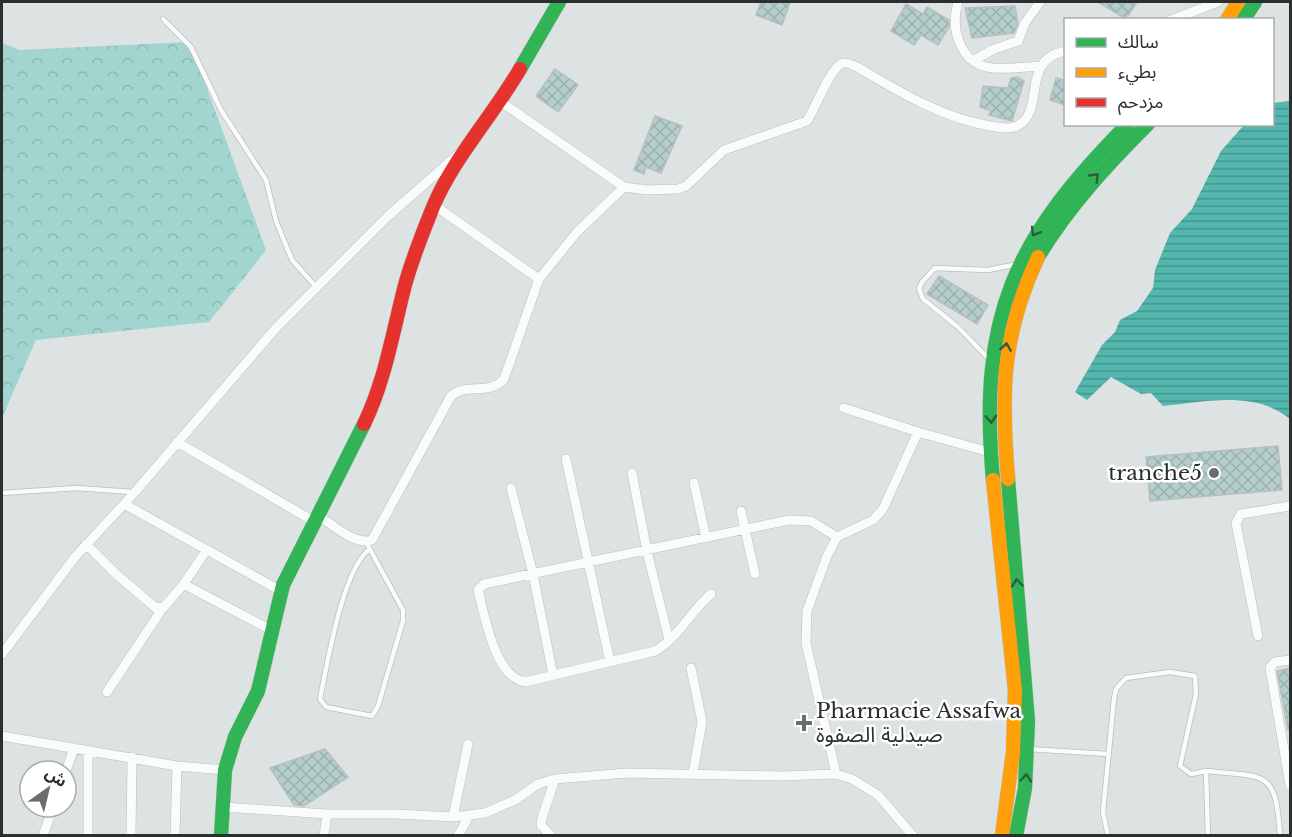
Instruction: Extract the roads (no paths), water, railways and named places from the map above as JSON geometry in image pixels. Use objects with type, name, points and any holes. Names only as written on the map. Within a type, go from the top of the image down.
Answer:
[{"type":"main road","points":[[221,836],[225,770],[235,737],[258,691],[281,591],[354,446],[378,390],[406,282],[434,205],[448,178],[501,102],[559,2]]},
{"type":"main road","points":[[1228,18],[1238,2]]},
{"type":"main road","points":[[1244,18],[1255,2]]},
{"type":"main road","points":[[1002,836],[1011,780],[1015,698],[989,397],[991,361],[999,319],[1018,264],[1040,225],[1066,188],[1126,126]]},
{"type":"main road","points":[[1016,836],[1023,807],[1028,749],[1027,693],[1003,423],[1003,374],[1013,316],[1034,261],[1059,221],[1082,192],[1146,126]]},
{"type":"street","points":[[958,2],[955,14],[956,34],[960,45],[973,61],[991,68],[1041,66]]},
{"type":"street","points":[[973,61],[992,50],[1018,41],[1025,23],[1040,2]]},
{"type":"street","points":[[1176,18],[1218,2]]},
{"type":"street","points":[[501,102],[624,187],[647,190],[678,189],[686,186],[712,158],[724,150],[799,125],[811,115],[835,68],[845,63],[940,113],[1003,128],[1016,127],[1023,122],[1031,107],[1035,82],[1041,66],[1054,53],[1064,51]]},
{"type":"street","points":[[2,654],[39,601],[86,544],[135,492],[275,329],[387,218],[475,141]]},
{"type":"street","points":[[177,442],[368,546],[379,530],[451,396],[461,389],[492,388],[504,379],[539,279],[577,232],[624,187]]},
{"type":"street","points":[[434,205],[539,279]]},
{"type":"street","points":[[844,408],[993,453]]},
{"type":"street","points":[[836,774],[811,672],[806,635],[807,611],[827,555],[837,537],[873,520],[883,509],[918,432]]},
{"type":"street","points":[[566,459],[591,562],[610,662]]},
{"type":"street","points":[[632,472],[646,551],[669,640]]},
{"type":"street","points":[[693,483],[706,538]]},
{"type":"street","points":[[511,488],[533,574],[553,675]]},
{"type":"street","points":[[124,504],[281,591]]},
{"type":"street","points":[[1258,636],[1236,523],[1240,514],[1247,510],[1290,506]]},
{"type":"street","points":[[741,511],[755,574]]},
{"type":"street","points":[[711,594],[696,607],[669,640],[655,651],[525,681],[517,680],[500,663],[478,590],[484,584],[789,520],[811,521],[837,537]]},
{"type":"street","points":[[86,544],[116,574],[150,603],[162,609]]},
{"type":"street","points":[[107,692],[162,609],[183,585],[206,551]]},
{"type":"street","points":[[183,585],[271,630]]},
{"type":"street","points":[[1290,660],[1275,662],[1270,668],[1290,783]]},
{"type":"street","points":[[691,668],[702,722],[693,773]]},
{"type":"street","points":[[2,736],[177,766],[225,770]]},
{"type":"street","points":[[453,817],[468,744]]},
{"type":"street","points":[[70,759],[74,748]]},
{"type":"street","points":[[88,750],[88,836]]},
{"type":"street","points":[[131,836],[132,757]]},
{"type":"street","points":[[175,836],[177,766]]},
{"type":"street","points":[[224,807],[327,814],[453,817],[469,816],[492,810],[515,800],[538,784],[555,779],[627,773],[782,776],[836,774],[852,779],[878,795],[913,836]]},
{"type":"street","points":[[551,836],[541,825],[555,779]]},
{"type":"street","points":[[324,836],[327,814]]},
{"type":"street","points":[[458,836],[469,816]]},
{"type":"street","points":[[43,836],[49,819]]},
{"type":"lane","points":[[163,19],[191,47],[221,110],[266,180],[276,221],[292,260],[317,288]]},
{"type":"lane","points":[[1003,374],[958,327],[923,299],[920,289],[928,273],[935,268],[969,271],[1034,261]]},
{"type":"lane","points":[[2,493],[76,488],[135,492]]},
{"type":"lane","points":[[368,546],[403,610],[403,621],[378,706],[372,716],[326,707],[320,699],[342,601],[368,546]]},
{"type":"lane","points":[[1108,836],[1103,812],[1114,699],[1120,683],[1126,678],[1140,675],[1185,673],[1195,676],[1196,694],[1180,765],[1191,774],[1206,771],[1253,776],[1268,783],[1275,791],[1280,836]]},
{"type":"lane","points":[[1028,749],[1108,754]]},
{"type":"lane","points":[[1206,771],[1208,836]]},
{"type":"water","points":[[1290,101],[1290,419],[1276,410],[1246,401],[1212,401],[1163,406],[1151,393],[1141,394],[1111,377],[1087,400],[1075,392],[1102,345],[1115,332],[1120,320],[1137,311],[1153,288],[1155,270],[1170,233],[1192,209],[1221,151],[1243,126],[1274,126],[1274,103]]},
{"type":"place","name":"tranche5","points":[[1214,473]]},
{"type":"place","name":"Pharmacie Assafwa صيدلية الصفوة","points":[[804,723]]}]
